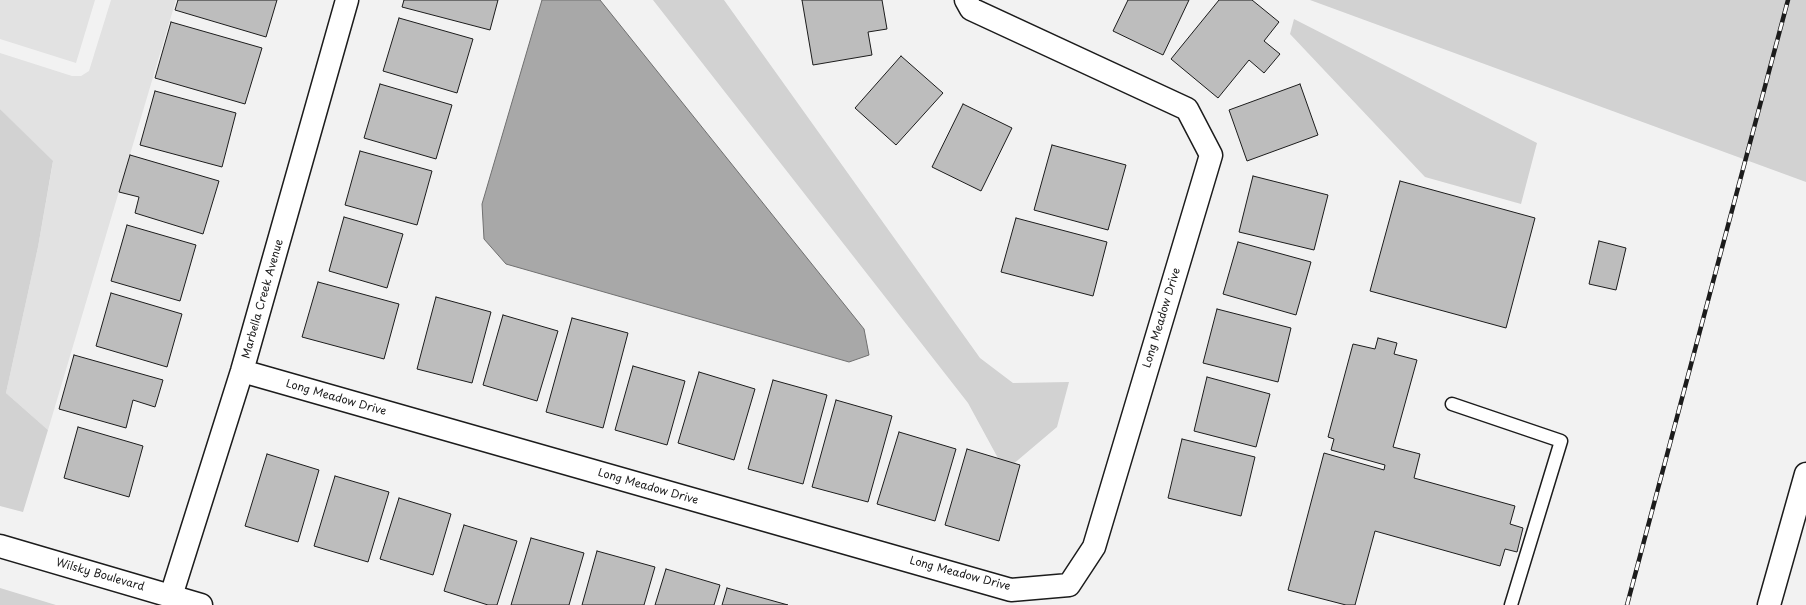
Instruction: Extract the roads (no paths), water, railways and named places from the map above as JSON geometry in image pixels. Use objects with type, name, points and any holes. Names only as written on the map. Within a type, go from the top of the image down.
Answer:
[{"type":"street","name":"Marbella Creek Avenue","points":[[171,596],[242,371],[348,0]]},
{"type":"street","name":"Long Meadow Drive","points":[[242,371],[1011,590],[1069,585],[1094,547],[1211,155],[1187,109],[971,9],[966,0]]},
{"type":"street","points":[[1769,605],[1806,474]]},
{"type":"street","name":"Wilsky Boulevard","points":[[0,546],[201,605]]},
{"type":"lane","points":[[1452,404],[1561,441],[1512,605]]},
{"type":"railway","points":[[1627,605],[1788,0]]}]
